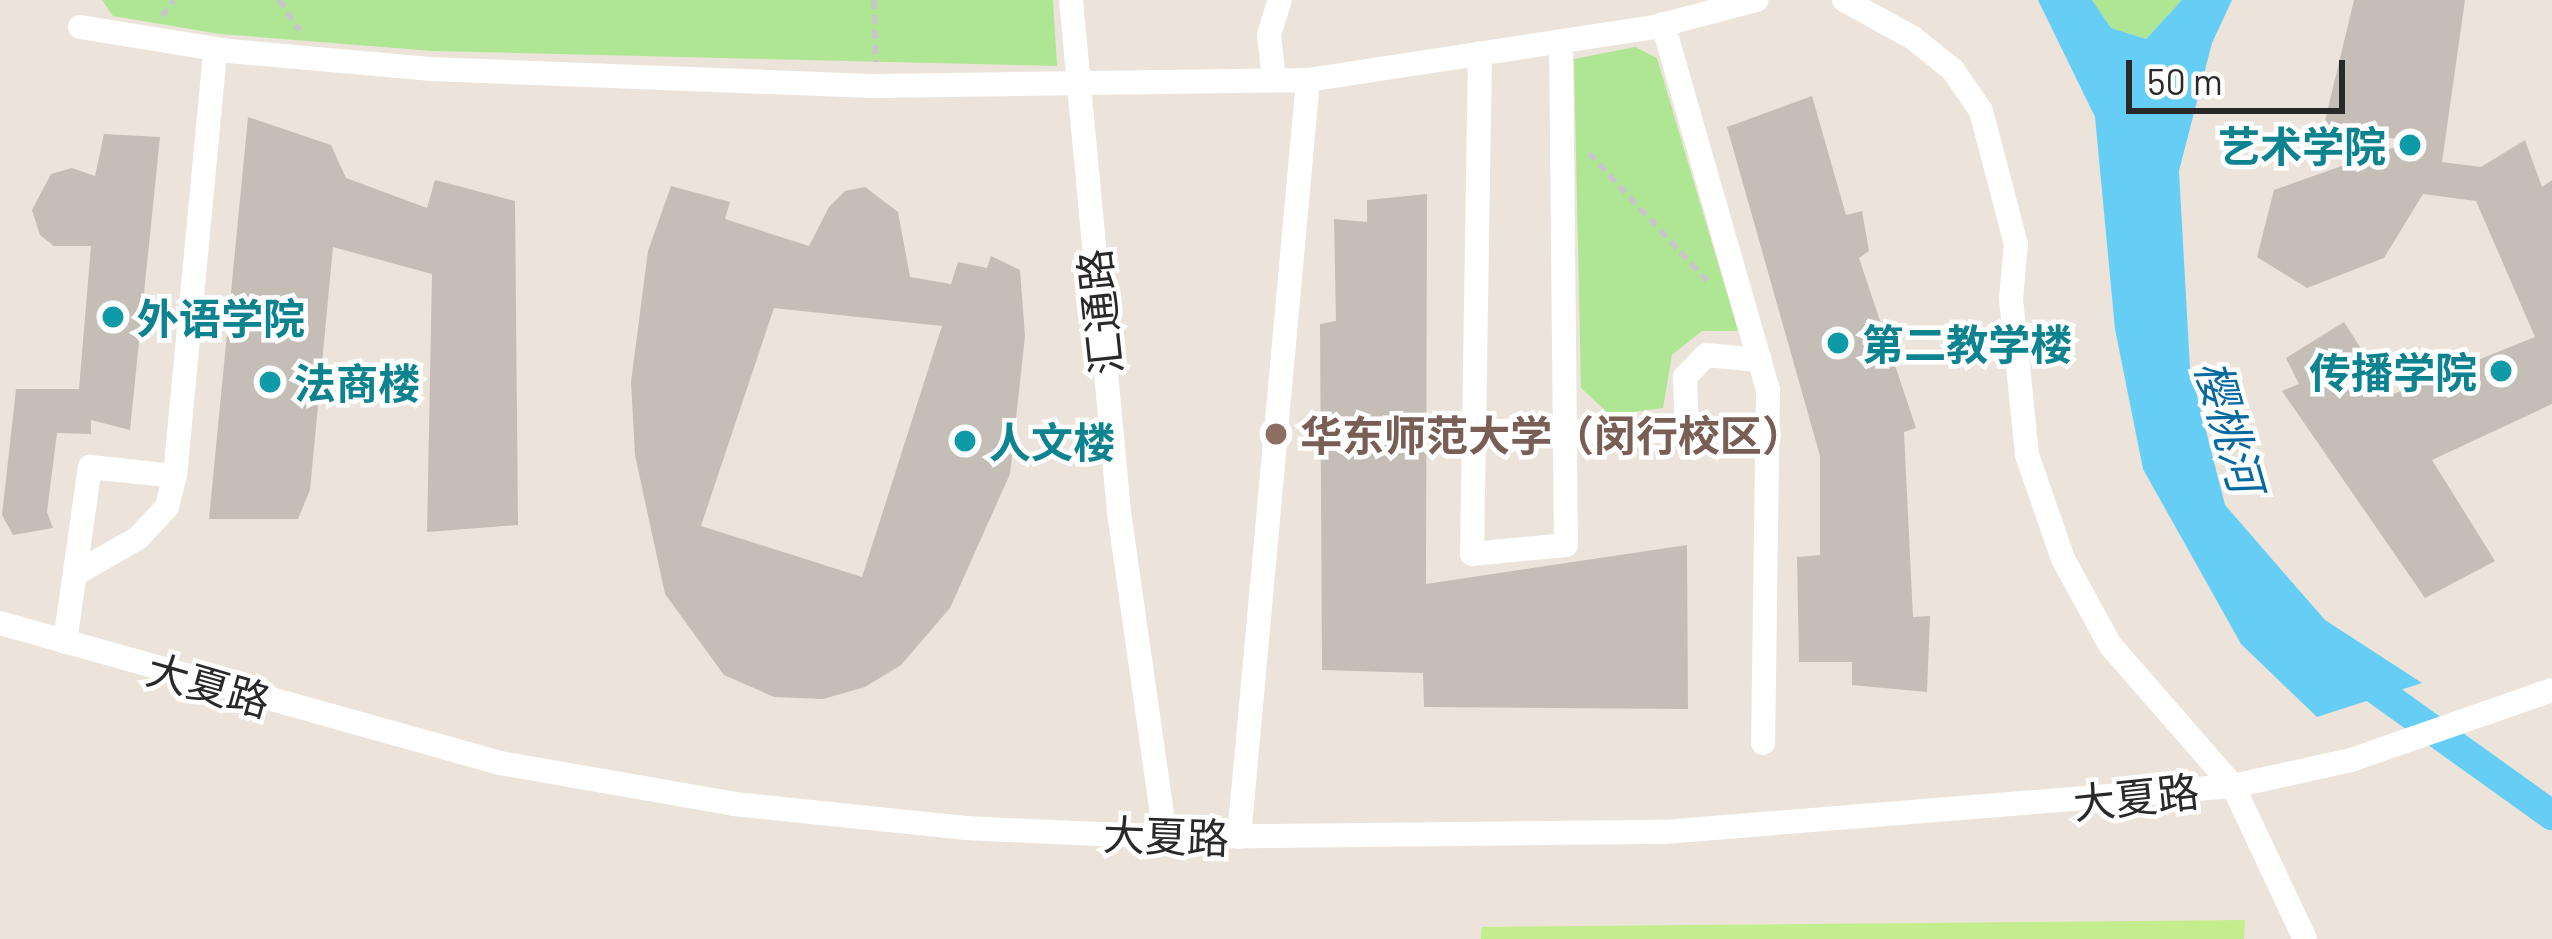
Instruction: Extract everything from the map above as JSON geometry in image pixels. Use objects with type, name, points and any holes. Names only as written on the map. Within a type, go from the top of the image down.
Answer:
[{"type":"street","name":"汇通路","points":[[1071,0],[1119,512],[1165,836]]},
{"type":"street","points":[[1274,80],[1269,35],[1280,0]]},
{"type":"street","points":[[80,27],[214,49],[429,69],[877,86],[1308,80],[1663,25],[1756,0]]},
{"type":"street","points":[[1844,0],[1913,38],[1953,70],[1981,111],[2017,244],[2011,299],[2027,455],[2063,559],[2110,645],[2234,786],[2305,939]]},
{"type":"street","points":[[1663,25],[1760,360],[1768,431],[1763,742]]},
{"type":"street","points":[[1480,53],[1472,554],[1566,545],[1561,41]]},
{"type":"street","points":[[74,574],[138,538],[167,507],[175,476],[214,49]]},
{"type":"street","points":[[1239,838],[1308,80]]},
{"type":"street","points":[[1687,430],[1685,376],[1706,355],[1760,360]]},
{"type":"street","points":[[1474,431],[1768,431]]},
{"type":"street","points":[[65,642],[90,467],[175,476]]},
{"type":"street","name":"大夏路","points":[[0,623],[357,728],[546,772],[734,805],[965,828],[1239,838],[1664,832],[2234,786],[2351,760],[2552,690]]},
{"type":"path","points":[[874,0],[877,86]]},
{"type":"path","points":[[1562,124],[1719,294]]},
{"type":"green space","points":[[102,0],[1053,0],[1057,66],[433,51],[220,34],[113,16]]},
{"type":"green space","points":[[2092,0],[2182,0],[2146,39],[2111,28]]},
{"type":"green space","points":[[1635,47],[1657,58],[1738,331],[1702,331],[1672,355],[1663,408],[1610,415],[1581,388],[1574,59]]},
{"type":"green space","points":[[2245,920],[2244,939],[1481,939],[1482,927]]},
{"type":"water","points":[[2038,0],[2092,0],[2111,28],[2146,39],[2182,0],[2232,0],[2212,43],[2179,171],[2190,368],[2225,505],[2325,620],[2422,683],[2317,717],[2241,644],[2143,469],[2115,329],[2095,117]]},
{"type":"building","points":[[2354,0],[2465,0],[2442,162],[2481,167],[2525,140],[2542,187],[2552,180],[2552,404],[2432,460],[2495,561],[2425,598],[2282,391],[2299,384],[2286,358],[2344,322],[2391,395],[2535,337],[2476,201],[2423,194],[2384,258],[2307,288],[2257,257],[2274,190],[2412,141],[2323,129]]},
{"type":"building","name":"第二教学楼","points":[[1812,96],[1846,215],[1862,211],[1869,251],[1859,258],[1916,428],[1904,432],[1913,617],[1930,616],[1927,692],[1852,685],[1852,662],[1799,662],[1797,557],[1820,555],[1820,456],[1727,127]]},
{"type":"building","name":"法商楼","points":[[248,117],[331,145],[346,178],[427,208],[435,180],[515,201],[518,525],[427,532],[432,274],[333,247],[310,490],[298,519],[209,519]]},
{"type":"building","name":"外语学院","points":[[104,134],[160,137],[130,430],[91,420],[91,434],[57,433],[47,512],[53,528],[13,535],[2,515],[16,389],[79,389],[91,246],[54,246],[40,235],[32,210],[51,174],[72,168],[95,176]]},
{"type":"building","name":"人文楼","points":[[671,186],[730,202],[725,219],[809,246],[829,207],[845,191],[865,187],[898,212],[910,277],[951,284],[958,262],[987,268],[991,256],[1020,270],[1025,336],[1010,474],[950,608],[901,665],[865,687],[823,699],[774,697],[724,675],[665,594],[635,455],[631,382],[648,251]],"holes":[[[774,308],[942,326],[862,577],[701,526]]]},
{"type":"building","points":[[1427,194],[1426,584],[1687,545],[1688,709],[1424,707],[1423,673],[1322,670],[1320,324],[1336,321],[1334,219],[1367,222],[1367,200]]},
{"type":"waterway","name":"樱桃河","points":[[2352,672],[2552,815]]},
{"type":"place","name":"艺术学院","points":[[2410,145]]},
{"type":"place","name":"外语学院","points":[[113,317]]},
{"type":"place","name":"第二教学楼","points":[[1838,343]]},
{"type":"place","name":"传播学院","points":[[2501,371]]},
{"type":"place","name":"法商楼","points":[[270,382]]},
{"type":"place","name":"华东师范大学（闵行校区）","points":[[1276,434]]},
{"type":"place","name":"人文楼","points":[[965,441]]}]
